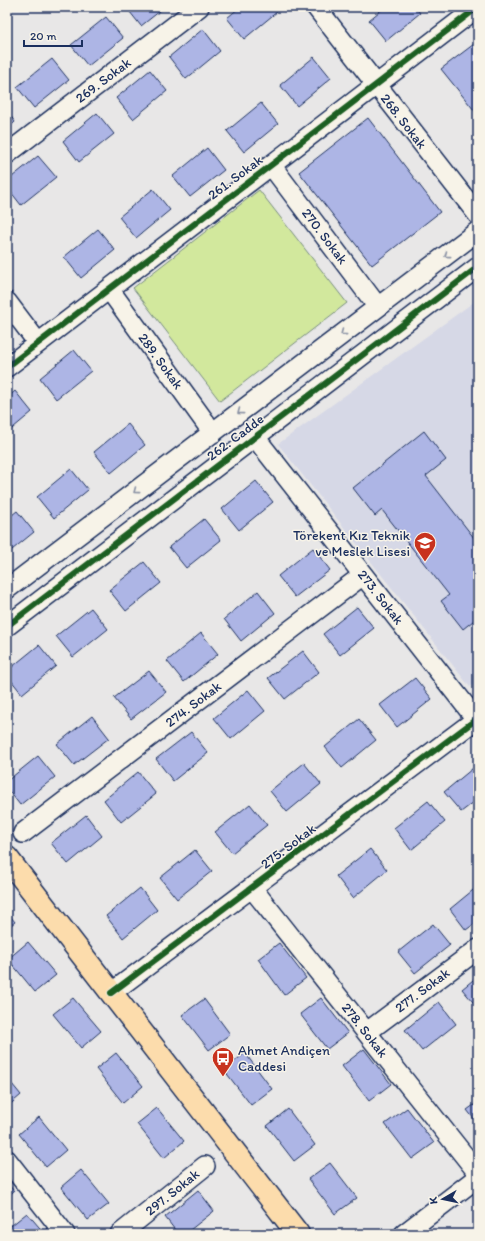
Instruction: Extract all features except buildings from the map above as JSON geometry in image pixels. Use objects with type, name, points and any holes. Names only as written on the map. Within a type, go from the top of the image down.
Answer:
[{"type":"main road","points":[[7,858],[298,1234]]},
{"type":"street","name":"269. Sokak","points":[[7,154],[199,7]]},
{"type":"street","name":"268. Sokak","points":[[316,7],[478,215]]},
{"type":"street","name":"261. Sokak","points":[[7,367],[478,7]]},
{"type":"street","name":"270. Sokak","points":[[272,165],[378,307]]},
{"type":"street","name":"262. Cadde","points":[[7,589],[478,231]]},
{"type":"street","name":"262. Cadde","points":[[7,626],[478,267]]},
{"type":"street","name":"289. Sokak","points":[[109,289],[213,433]]},
{"type":"street","points":[[7,302],[38,343]]},
{"type":"street","name":"273. Sokak","points":[[255,437],[477,719]]},
{"type":"street","name":"274. Sokak","points":[[23,832],[363,575]]},
{"type":"street","name":"275. Sokak","points":[[111,993],[477,719]]},
{"type":"street","name":"278. Sokak","points":[[252,888],[478,1173]]},
{"type":"street","name":"277. Sokak","points":[[366,1032],[478,949]]},
{"type":"street","points":[[7,1160],[65,1234]]},
{"type":"street","name":"297. Sokak","points":[[120,1234],[205,1166]]},
{"type":"street","points":[[404,1234],[478,1177]]},
{"type":"shaded area","name":"Törekent Kız Teknik ve Meslek Lisesi","points":[[478,299],[478,681],[470,687],[278,444]]},
{"type":"green space","points":[[259,190],[347,303],[220,401],[133,288]]},
{"type":"cycle path","points":[[7,367],[478,7]]},
{"type":"cycle path","points":[[7,626],[478,267]]},
{"type":"cycle path","points":[[111,993],[478,718]]},
{"type":"place","name":"Törekent Kız Teknik ve Meslek Lisesi","points":[[425,562]]},
{"type":"place","name":"Ahmet Andiçen Caddesi","points":[[223,1078]]}]
